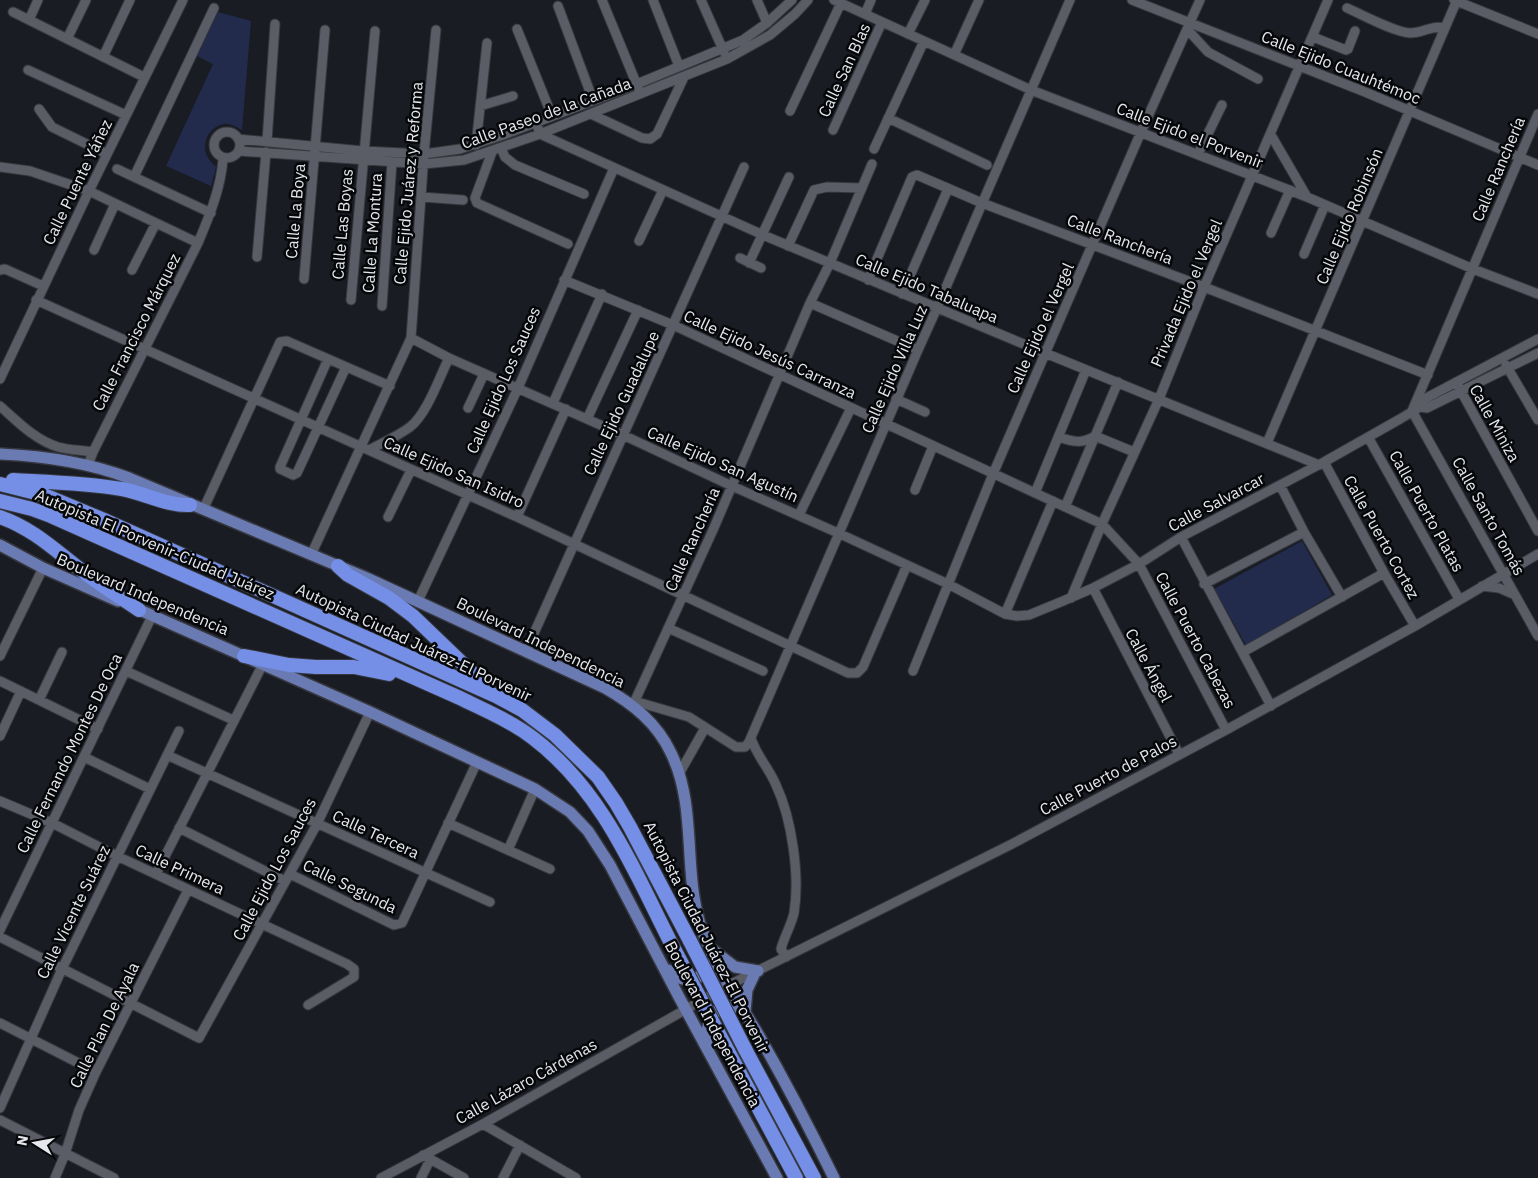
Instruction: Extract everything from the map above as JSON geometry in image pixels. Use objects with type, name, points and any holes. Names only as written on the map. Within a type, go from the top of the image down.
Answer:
[{"type":"highway","points":[[0,479],[109,487],[175,504],[190,504]]},
{"type":"highway","name":"Autopista Ciudad Juárez-El Porvenir","points":[[0,484],[44,495],[68,504],[496,696],[522,710],[555,735],[598,777],[616,802],[814,1178]]},
{"type":"highway","name":"Autopista El Porvenir-Ciudad Juárez","points":[[0,500],[51,516],[460,698],[521,729],[550,751],[580,781],[612,826],[796,1178]]},
{"type":"highway","points":[[0,517],[19,525],[42,539],[83,571],[146,613]]},
{"type":"highway","points":[[338,566],[348,575],[389,598],[413,616],[496,696]]},
{"type":"highway","points":[[244,656],[301,666],[366,668],[429,685]]},
{"type":"main road","name":"Boulevard Independencia","points":[[0,454],[58,453],[129,478],[418,601],[634,703],[659,732],[679,774],[685,797],[694,900],[700,923],[711,951],[771,1057],[834,1178]]},
{"type":"main road","name":"Boulevard Independencia","points":[[0,545],[42,568],[263,664],[535,789],[570,812],[598,846],[627,896],[685,1009],[777,1178]]},
{"type":"main road","points":[[663,965],[678,978],[695,979],[705,972],[712,962],[711,951]]},
{"type":"main road","points":[[708,1052],[706,1030],[711,1016],[715,1012],[730,1008],[745,1013],[748,990],[756,972],[735,967],[711,951]]},
{"type":"street","points":[[29,20],[38,0]]},
{"type":"street","points":[[68,39],[86,0]]},
{"type":"street","points":[[104,56],[130,0]]},
{"type":"street","name":"Calle Puente Yáñez","points":[[0,379],[144,76],[184,0]]},
{"type":"street","points":[[602,0],[640,95]]},
{"type":"street","points":[[652,0],[679,66]]},
{"type":"street","points":[[702,0],[727,59]]},
{"type":"street","points":[[757,0],[767,23]]},
{"type":"street","name":"Calle Paseo de la Cañada","points":[[238,151],[315,157],[363,156],[449,152],[476,145],[637,84],[743,40],[767,23],[792,0]]},
{"type":"street","name":"Calle Paseo de la Cañada","points":[[363,156],[392,162],[424,164],[464,160],[492,152],[727,59],[770,35],[808,0]]},
{"type":"street","points":[[865,14],[871,0]]},
{"type":"street","points":[[908,34],[924,0]]},
{"type":"street","points":[[954,54],[979,0]]},
{"type":"street","name":"Calle Ejido Villa Luz","points":[[705,728],[736,747],[742,748],[751,738],[789,645],[1070,0]]},
{"type":"street","name":"Calle Ejido Cuauhtémoc","points":[[1132,0],[1188,26],[1300,67],[1538,165]]},
{"type":"street","name":"Calle Ejido el Vergel","points":[[913,671],[993,474],[1200,0]]},
{"type":"street","name":"Privada Ejido el Vergel","points":[[1071,598],[1102,524],[1159,399],[1204,287],[1328,0]]},
{"type":"street","points":[[1456,0],[1538,34]]},
{"type":"street","name":"Calle Ejido Robinsón","points":[[1268,443],[1364,221],[1456,0]]},
{"type":"street","points":[[790,111],[837,2]]},
{"type":"street","name":"Calle Ejido el Porvenir","points":[[837,2],[1031,90],[1307,196],[1473,269],[1538,294]]},
{"type":"street","points":[[558,6],[593,100]]},
{"type":"street","points":[[134,177],[214,8]]},
{"type":"street","points":[[1347,8],[1403,32],[1417,32],[1434,27],[1445,28]]},
{"type":"street","points":[[13,12],[144,76]]},
{"type":"street","name":"Calle San Blas","points":[[833,130],[882,22]]},
{"type":"street","points":[[268,141],[275,24]]},
{"type":"street","points":[[1188,26],[1208,52],[1258,79]]},
{"type":"street","points":[[517,29],[552,116]]},
{"type":"street","name":"Calle La Boya","points":[[304,279],[325,30]]},
{"type":"street","name":"Calle Ejido Juárez y Reforma","points":[[311,555],[365,449],[411,338],[424,154],[436,30]]},
{"type":"street","name":"Calle Las Boyas","points":[[351,300],[374,31]]},
{"type":"street","points":[[1312,37],[1346,50],[1355,31]]},
{"type":"street","points":[[874,149],[924,41]]},
{"type":"street","points":[[476,145],[487,43]]},
{"type":"street","points":[[28,70],[126,114]]},
{"type":"street","points":[[591,114],[642,138],[650,139],[657,134],[684,77]]},
{"type":"street","points":[[480,106],[513,96]]},
{"type":"street","points":[[1198,154],[1222,105]]},
{"type":"street","points":[[39,109],[52,127],[107,154]]},
{"type":"street","name":"Calle Ranchería","points":[[1416,409],[1428,375],[1538,114]]},
{"type":"street","points":[[888,118],[987,165]]},
{"type":"street","points":[[536,122],[540,134]]},
{"type":"street","points":[[232,133],[240,143],[238,151],[232,158],[223,158],[216,154],[213,145],[216,137],[219,134],[232,133]]},
{"type":"street","name":"Calle Ejido Tabaluapa","points":[[540,134],[722,217],[868,280],[1045,354],[1321,464]]},
{"type":"street","points":[[1271,135],[1307,196]]},
{"type":"street","points":[[238,139],[315,146],[363,156]]},
{"type":"street","points":[[501,148],[505,157],[515,165],[584,194]]},
{"type":"street","points":[[257,257],[266,152]]},
{"type":"street","points":[[492,152],[475,198],[477,202],[568,244]]},
{"type":"street","name":"Calle Francisco Márquez","points":[[88,465],[198,243],[211,213],[223,168],[223,158]]},
{"type":"street","name":"Calle La Montura","points":[[382,306],[392,162]]},
{"type":"street","name":"Calle Ranchería","points":[[634,703],[732,486],[872,164]]},
{"type":"street","points":[[0,167],[30,171],[89,191],[198,243]]},
{"type":"street","name":"Calle Ejido Guadalupe","points":[[526,651],[744,167]]},
{"type":"street","name":"Calle Ejido Los Sauces","points":[[418,601],[518,388],[614,168]]},
{"type":"street","points":[[117,169],[211,213]]},
{"type":"street","name":"Calle Ranchería","points":[[868,280],[914,176],[1428,375]]},
{"type":"street","points":[[749,263],[789,178]]},
{"type":"street","points":[[788,246],[813,191],[826,187],[862,188]]},
{"type":"street","points":[[902,294],[948,188]]},
{"type":"street","points":[[639,241],[663,190]]},
{"type":"street","points":[[1271,233],[1290,190]]},
{"type":"street","points":[[422,197],[463,200]]},
{"type":"street","points":[[94,250],[115,204]]},
{"type":"street","points":[[1304,254],[1325,205]]},
{"type":"street","points":[[132,270],[156,223]]},
{"type":"street","points":[[740,258],[761,268]]},
{"type":"street","points":[[0,270],[5,270],[43,286]]},
{"type":"street","name":"Calle Ejido Jesús Carranza","points":[[564,280],[602,294],[673,325],[1102,524],[1138,564]]},
{"type":"street","points":[[552,404],[602,294]]},
{"type":"street","name":"Calle Ejido San Isidro","points":[[36,300],[517,517],[848,673],[857,673],[863,667],[907,565]]},
{"type":"street","points":[[810,303],[918,350]]},
{"type":"street","points":[[588,419],[638,310]]},
{"type":"street","name":"Calle Ejido San Agustín","points":[[411,338],[484,374],[838,532],[948,584],[1005,614],[1023,616]]},
{"type":"street","name":"Calle Salvarcar","points":[[1023,616],[1071,598],[1138,564],[1180,537],[1321,464],[1368,437],[1416,409],[1423,400],[1538,340]]},
{"type":"street","points":[[204,510],[278,344],[282,341],[287,341],[390,386]]},
{"type":"street","name":"Calle Salvarcar","points":[[1416,409],[1427,408],[1538,353]]},
{"type":"street","points":[[365,449],[410,427],[416,421],[427,404],[449,358]]},
{"type":"street","points":[[1502,358],[1535,410],[1538,420]]},
{"type":"street","points":[[328,359],[280,467],[293,475],[296,474],[346,367]]},
{"type":"street","points":[[1035,493],[1086,370]]},
{"type":"street","points":[[468,408],[484,374]]},
{"type":"street","points":[[1065,507],[1118,382]]},
{"type":"street","name":"Calle Miniza","points":[[1456,382],[1538,531]]},
{"type":"street","points":[[896,399],[925,412]]},
{"type":"street","points":[[0,406],[26,429],[58,453],[93,452]]},
{"type":"street","points":[[799,515],[851,408]]},
{"type":"street","points":[[517,517],[566,409]]},
{"type":"street","name":"Calle Santo Tomás","points":[[1416,409],[1538,636]]},
{"type":"street","points":[[1059,437],[1079,442],[1095,436],[1134,452]]},
{"type":"street","name":"Calle Puerto Platas","points":[[1368,437],[1459,599]]},
{"type":"street","points":[[915,490],[934,446]]},
{"type":"street","name":"Calle Puerto Cortez","points":[[1321,464],[1415,626]]},
{"type":"street","points":[[388,517],[411,470]]},
{"type":"street","points":[[1280,485],[1304,532],[1342,597]]},
{"type":"street","points":[[1005,614],[1053,501]]},
{"type":"street","points":[[1204,584],[1304,532]]},
{"type":"street","points":[[1180,537],[1271,706]]},
{"type":"street","name":"Calle Puerto de Palos","points":[[685,1009],[729,985],[1010,845],[1271,706],[1415,626],[1538,554]]},
{"type":"street","name":"Calle Puerto Cabezas","points":[[1138,564],[1226,730]]},
{"type":"street","points":[[0,656],[42,568]]},
{"type":"street","points":[[1243,652],[1384,573]]},
{"type":"street","points":[[1482,586],[1499,588],[1515,595]]},
{"type":"street","name":"Calle Ángel","points":[[1093,588],[1179,754]]},
{"type":"street","name":"Calle Fernando Montes De Oca","points":[[0,930],[126,671],[146,613]]},
{"type":"street","points":[[668,628],[763,671]]},
{"type":"street","points":[[40,700],[62,652]]},
{"type":"street","points":[[156,874],[263,664]]},
{"type":"street","points":[[126,671],[233,720]]},
{"type":"street","points":[[0,681],[98,729]]},
{"type":"street","points":[[0,736],[21,692]]},
{"type":"street","points":[[634,703],[684,715],[705,728],[679,774]]},
{"type":"street","name":"Calle Ejido Los Sauces","points":[[131,1004],[199,1038],[317,824],[370,712]]},
{"type":"street","name":"Calle Vicente Suárez","points":[[0,1108],[62,969],[179,731]]},
{"type":"street","points":[[751,738],[756,751],[776,783],[790,824],[795,903],[791,924],[783,940],[781,950],[786,957]]},
{"type":"street","name":"Calle Tercera","points":[[167,755],[424,874],[490,902]]},
{"type":"street","points":[[84,757],[150,789]]},
{"type":"street","points":[[424,874],[477,762]]},
{"type":"street","points":[[508,850],[535,789]]},
{"type":"street","name":"Calle Primera","points":[[0,801],[52,823],[188,890],[347,964],[356,971],[354,976],[308,1005]]},
{"type":"street","points":[[448,823],[550,869]]},
{"type":"street","name":"Calle Segunda","points":[[179,828],[398,925],[402,923],[424,874]]},
{"type":"street","name":"Calle Plan De Ayala","points":[[55,1178],[79,1110],[96,1072],[188,890]]},
{"type":"street","points":[[0,937],[131,1004]]},
{"type":"street","name":"Calle Lázaro Cárdenas","points":[[381,1178],[427,1157],[685,1009]]},
{"type":"street","points":[[0,1023],[96,1072]]},
{"type":"street","points":[[0,1120],[114,1178]]},
{"type":"street","points":[[482,1124],[576,1178]]},
{"type":"street","points":[[503,1178],[520,1145]]},
{"type":"street","points":[[421,1178],[427,1157],[464,1178]]},
{"type":"shaded area","points":[[218,12],[251,21],[242,130],[224,124],[219,125],[208,135],[205,144],[206,154],[216,167],[211,186],[166,166],[213,64],[197,56]]},
{"type":"shaded area","points":[[1302,541],[1332,595],[1246,645],[1214,589]]}]
